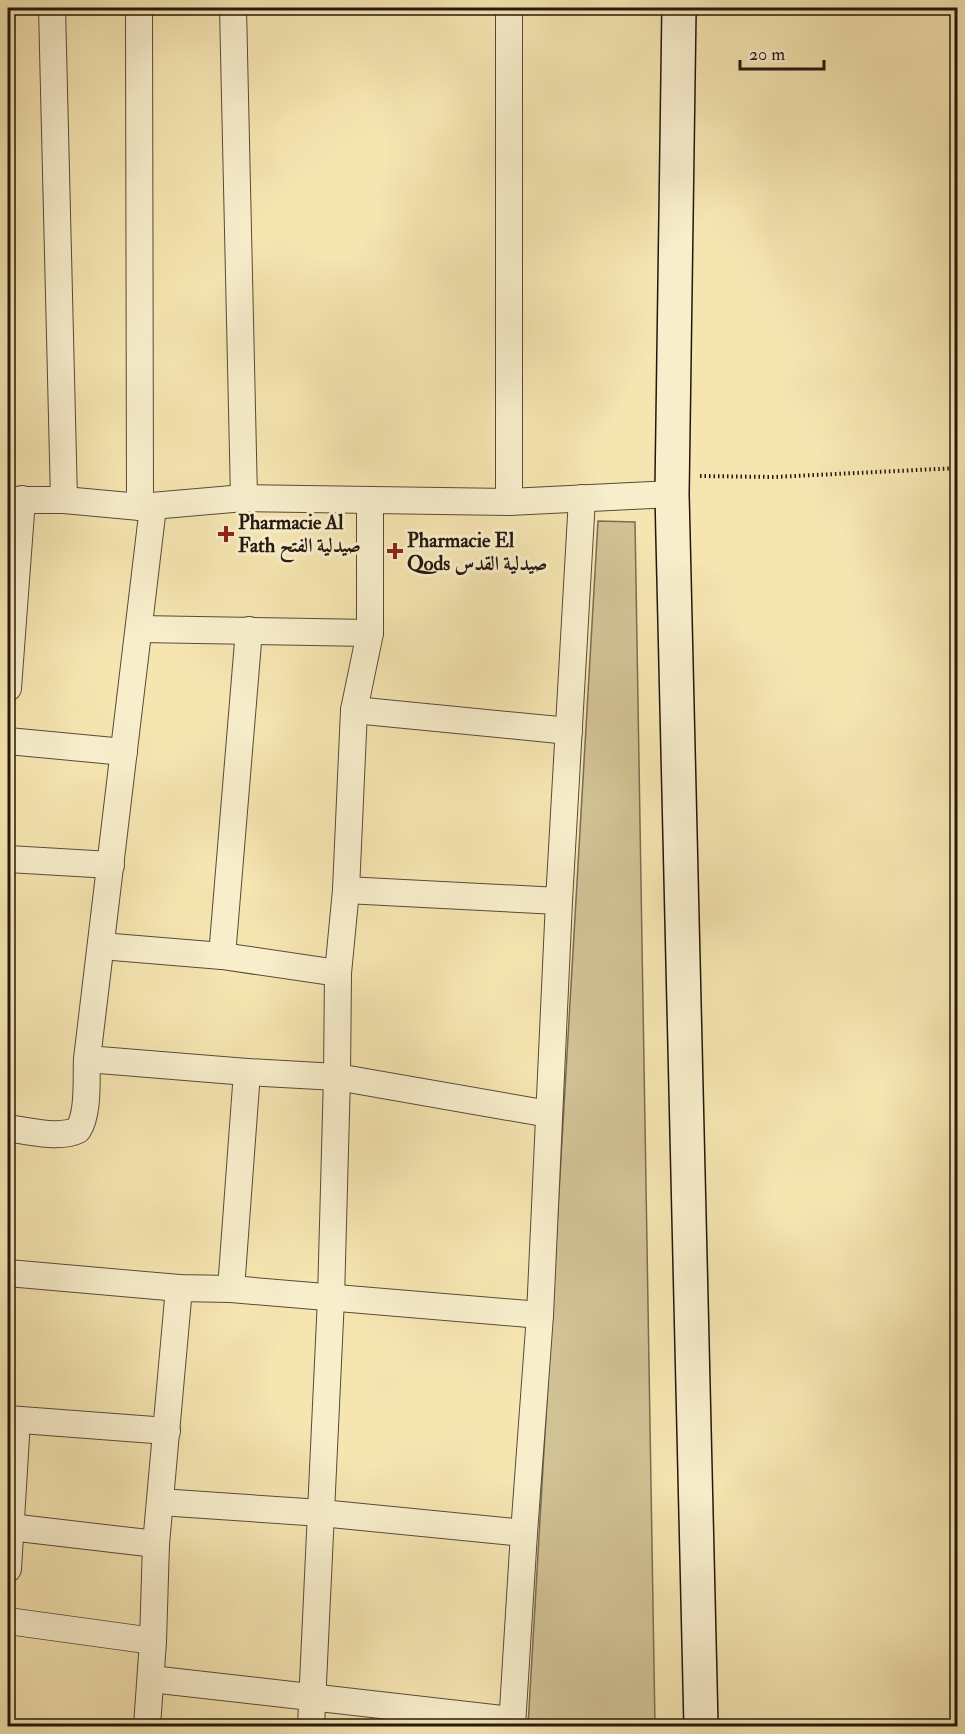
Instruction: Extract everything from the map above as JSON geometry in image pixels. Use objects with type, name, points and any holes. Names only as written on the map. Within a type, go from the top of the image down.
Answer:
[{"type":"main road","points":[[679,8],[672,485],[701,1726]]},
{"type":"street","points":[[52,8],[64,500]]},
{"type":"street","points":[[8,1128],[69,1134],[78,1131],[82,1123],[85,1104],[87,1059],[139,629],[147,507],[139,8]]},
{"type":"street","points":[[233,8],[244,498]]},
{"type":"street","points":[[508,502],[509,8]]},
{"type":"street","points":[[8,688],[15,499],[64,500],[147,507],[244,498],[508,502],[582,498],[672,485]]},
{"type":"street","points":[[151,1679],[311,1696],[512,1723],[540,1315],[559,901],[582,498]]},
{"type":"street","points":[[311,1726],[331,1298],[338,973],[346,890],[354,710],[370,633],[370,500]]},
{"type":"street","points":[[139,629],[370,633]]},
{"type":"street","points":[[222,956],[249,630]]},
{"type":"street","points":[[354,710],[569,731]]},
{"type":"street","points":[[8,741],[124,753]]},
{"type":"street","points":[[8,859],[111,865]]},
{"type":"street","points":[[346,890],[559,901]]},
{"type":"street","points":[[101,946],[222,956],[338,973]]},
{"type":"street","points":[[87,1059],[337,1077],[549,1114]]},
{"type":"street","points":[[231,1289],[247,1072]]},
{"type":"street","points":[[8,1273],[540,1315]]},
{"type":"street","points":[[147,1726],[156,1544],[179,1288]]},
{"type":"street","points":[[8,1569],[12,1419],[167,1431]]},
{"type":"street","points":[[160,1502],[524,1533]]},
{"type":"street","points":[[10,1527],[156,1544]]},
{"type":"street","points":[[8,1621],[153,1641]]},
{"type":"path","points":[[672,485],[774,477],[957,468]]},
{"type":"shaded area","points":[[598,521],[635,522],[655,1726],[528,1726]]},
{"type":"place","name":"Pharmacie Al Fath صيدلية الفتح","points":[[226,534]]},
{"type":"place","name":"Pharmacie El Qods صيدلية القدس","points":[[395,551]]}]
